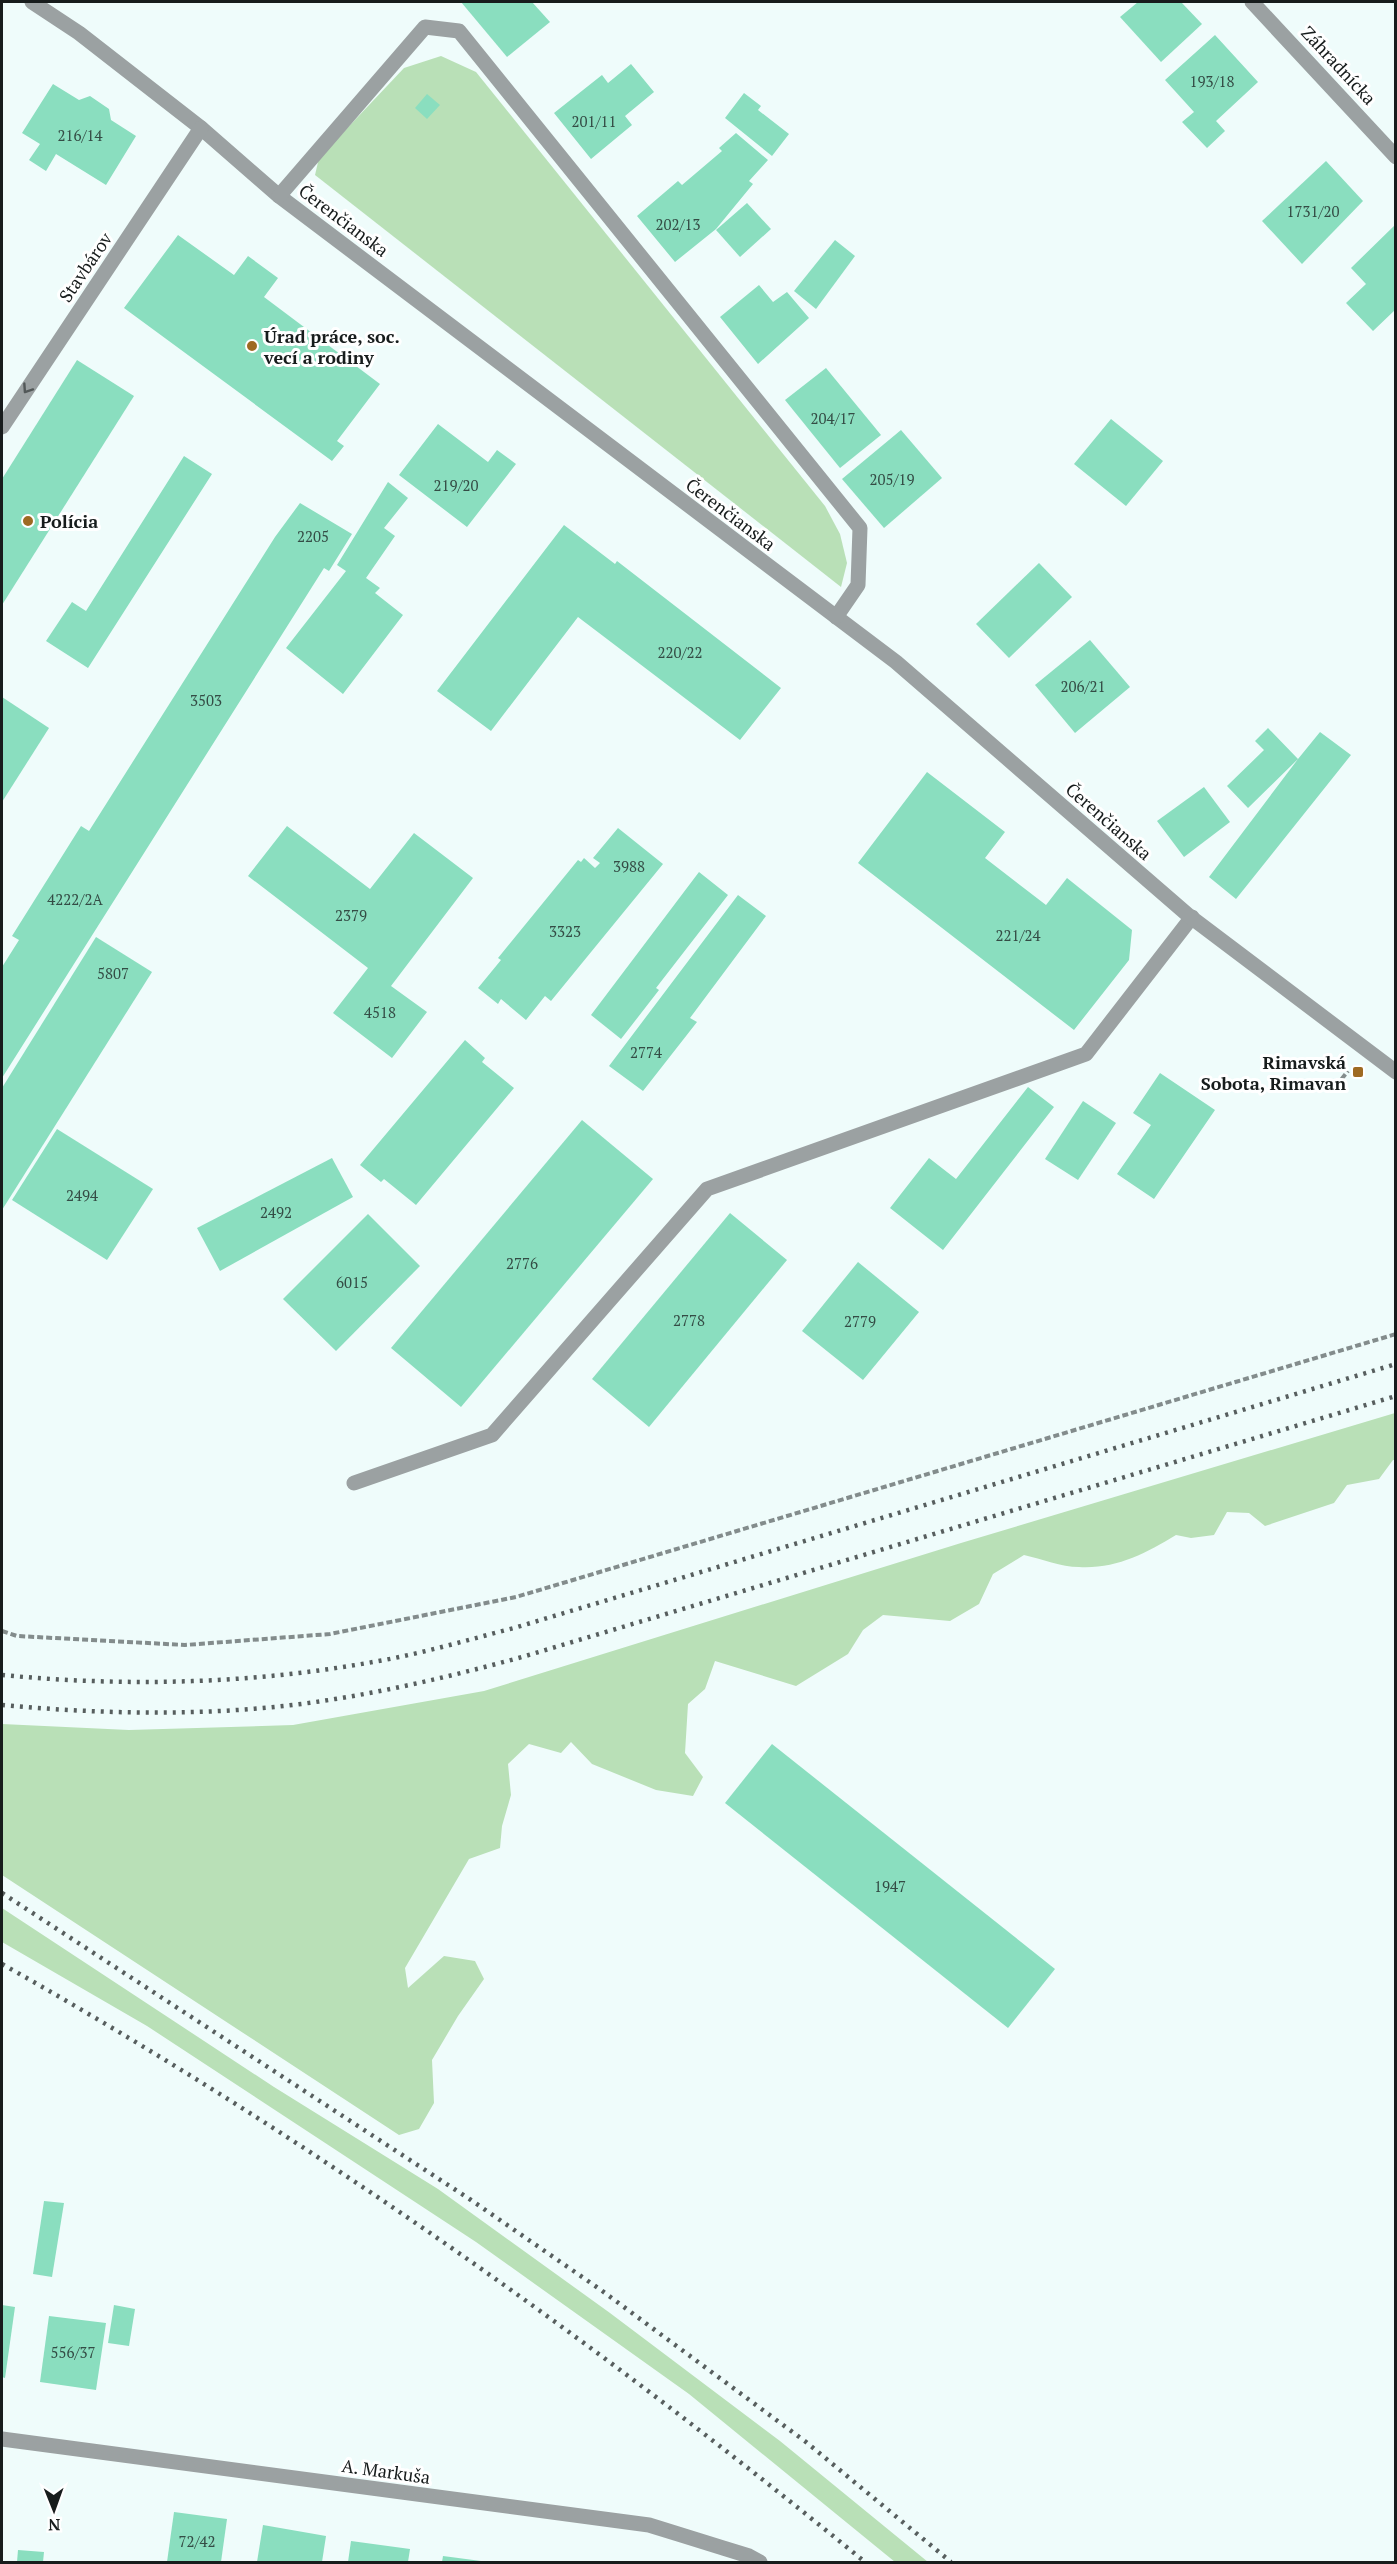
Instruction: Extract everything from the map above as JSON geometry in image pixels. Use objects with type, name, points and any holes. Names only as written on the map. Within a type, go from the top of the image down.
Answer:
[{"type":"street","name":"Čerenčianska","points":[[32,2],[79,33],[201,128],[279,196],[896,662],[1192,917],[1395,1072]]},
{"type":"street","name":"Záhradnícka","points":[[1252,2],[1395,157]]},
{"type":"street","points":[[279,196],[425,27],[459,32],[860,528],[858,585],[836,617]]},
{"type":"street","name":"Stavbárov","points":[[2,427],[201,128]]},
{"type":"street","points":[[354,1483],[492,1435],[706,1189],[1086,1054],[1192,917]]},
{"type":"street","name":"A. Markuša","points":[[2,2439],[649,2525],[748,2556],[760,2562]]},
{"type":"path","points":[[2,1631],[17,1636],[185,1645],[330,1634],[516,1596],[1395,1335]]},
{"type":"green space","points":[[441,56],[476,72],[825,506],[840,534],[847,563],[841,587],[315,175],[319,158],[404,68]]},
{"type":"green space","points":[[1395,1413],[1395,1460],[1379,1479],[1347,1485],[1334,1503],[1265,1526],[1249,1513],[1227,1512],[1214,1535],[1191,1538],[1176,1535],[1130,1559],[1105,1566],[1072,1567],[1024,1555],[993,1574],[979,1604],[950,1621],[883,1615],[863,1630],[848,1654],[796,1686],[715,1661],[705,1689],[688,1704],[685,1753],[703,1777],[693,1796],[656,1790],[592,1764],[571,1742],[561,1753],[529,1744],[508,1764],[511,1795],[502,1826],[500,1848],[469,1859],[405,1968],[408,1988],[444,1956],[475,1961],[484,1979],[458,2016],[432,2060],[434,2103],[419,2129],[399,2135],[2,1875],[2,1724],[129,1730],[293,1725],[484,1691],[961,1543]]},
{"type":"green space","points":[[2,1908],[274,2087],[438,2189],[610,2313],[780,2441],[928,2562],[895,2562],[689,2394],[476,2242],[147,2026],[2,1942]]},
{"type":"building","points":[[461,2],[532,2],[550,22],[507,57]]},
{"type":"building","points":[[1138,2],[1181,2],[1202,24],[1161,62],[1120,17]]},
{"type":"building","points":[[1215,35],[1258,82],[1216,121],[1225,131],[1207,148],[1182,122],[1194,112],[1165,80]]},
{"type":"building","points":[[631,64],[654,92],[625,116],[632,125],[591,159],[554,113],[602,75],[608,83]]},
{"type":"building","points":[[53,84],[79,100],[90,96],[109,109],[111,120],[136,136],[106,185],[56,154],[46,171],[29,160],[40,144],[22,133]]},
{"type":"building","points":[[744,93],[761,106],[758,110],[789,134],[772,156],[725,118]]},
{"type":"building","points":[[427,94],[440,105],[427,119],[415,108]]},
{"type":"building","points":[[736,133],[768,160],[749,181],[753,184],[716,229],[675,262],[637,216],[678,181],[682,185],[722,151],[719,148]]},
{"type":"building","points":[[1326,161],[1363,201],[1302,264],[1262,221]]},
{"type":"building","points":[[747,203],[771,229],[740,257],[716,230]]},
{"type":"building","points":[[1395,225],[1395,310],[1373,331],[1346,303],[1366,284],[1351,268]]},
{"type":"building","name":"Úrad práce, soc. vecí a rodiny","points":[[178,235],[234,275],[248,256],[278,278],[264,297],[380,384],[337,441],[344,446],[332,461],[124,308]]},
{"type":"building","points":[[835,240],[855,256],[816,309],[794,291]]},
{"type":"building","points":[[759,285],[773,302],[787,292],[809,318],[758,364],[720,317]]},
{"type":"building","name":"Polícia","points":[[77,360],[134,396],[2,605],[2,479]]},
{"type":"building","points":[[826,368],[881,435],[840,468],[785,400]]},
{"type":"building","points":[[1111,419],[1163,461],[1126,506],[1074,464]]},
{"type":"building","points":[[438,424],[488,462],[497,450],[516,464],[467,527],[399,475]]},
{"type":"building","points":[[901,430],[942,478],[884,528],[842,479]]},
{"type":"building","points":[[184,456],[212,474],[88,668],[46,641],[72,602],[86,611]]},
{"type":"building","points":[[388,482],[408,498],[384,528],[395,536],[366,578],[380,588],[375,593],[403,615],[343,694],[286,648],[346,571],[337,565]]},
{"type":"building","points":[[300,503],[352,534],[329,571],[324,568],[2,1078],[2,967],[19,940],[12,936],[81,826],[89,831],[275,537]]},
{"type":"building","points":[[564,525],[615,564],[617,561],[781,688],[740,740],[578,617],[491,731],[437,691]]},
{"type":"building","points":[[1039,563],[1072,597],[1009,658],[976,624]]},
{"type":"building","points":[[1090,640],[1130,687],[1075,733],[1035,685]]},
{"type":"building","points":[[2,697],[49,728],[2,802]]},
{"type":"building","points":[[1268,728],[1298,759],[1248,808],[1227,786],[1264,750],[1255,741]]},
{"type":"building","points":[[1320,732],[1351,755],[1236,899],[1209,877]]},
{"type":"building","points":[[927,772],[1005,832],[985,858],[1046,905],[1067,878],[1132,930],[1129,960],[1074,1030],[858,863]]},
{"type":"building","points":[[1204,787],[1230,822],[1184,857],[1157,821]]},
{"type":"building","points":[[287,826],[370,889],[414,833],[473,878],[391,986],[427,1012],[392,1058],[333,1013],[368,968],[248,876]]},
{"type":"building","points":[[618,828],[663,864],[551,1001],[545,996],[526,1020],[501,999],[498,1004],[478,988],[501,960],[498,958],[578,860],[581,862],[584,858],[595,868],[600,863],[593,858]]},
{"type":"building","points":[[699,872],[728,895],[656,988],[659,990],[621,1039],[591,1015]]},
{"type":"building","points":[[738,895],[766,916],[690,1018],[697,1022],[643,1091],[609,1066]]},
{"type":"building","points":[[96,937],[152,972],[2,1210],[2,1088]]},
{"type":"building","points":[[465,1040],[485,1058],[482,1062],[514,1088],[416,1205],[384,1179],[381,1182],[360,1165]]},
{"type":"building","points":[[1160,1073],[1215,1110],[1154,1199],[1117,1174],[1151,1125],[1133,1113]]},
{"type":"building","points":[[1028,1087],[1054,1107],[943,1250],[890,1208],[929,1158],[956,1179]]},
{"type":"building","points":[[1083,1101],[1116,1123],[1078,1180],[1045,1159]]},
{"type":"building","points":[[582,1120],[653,1179],[461,1407],[391,1348]]},
{"type":"building","points":[[57,1129],[153,1189],[107,1260],[12,1200]]},
{"type":"building","points":[[332,1158],[353,1197],[220,1271],[197,1228]]},
{"type":"building","points":[[730,1213],[787,1260],[649,1427],[592,1379]]},
{"type":"building","points":[[368,1214],[420,1266],[336,1351],[283,1299]]},
{"type":"building","points":[[858,1262],[919,1312],[863,1380],[802,1331]]},
{"type":"building","points":[[772,1744],[1055,1969],[1008,2028],[725,1803]]},
{"type":"building","points":[[44,2201],[64,2203],[52,2277],[33,2274]]},
{"type":"building","points":[[2,2305],[15,2307],[5,2378],[2,2377]]},
{"type":"building","points":[[114,2305],[135,2309],[129,2346],[108,2343]]},
{"type":"building","points":[[49,2316],[106,2323],[96,2390],[40,2382]]},
{"type":"building","points":[[174,2512],[227,2519],[221,2562],[167,2562]]},
{"type":"building","points":[[263,2525],[326,2536],[322,2562],[257,2562]]},
{"type":"building","points":[[351,2541],[410,2549],[408,2562],[348,2562]]},
{"type":"building","points":[[18,2550],[44,2552],[43,2562],[17,2562]]},
{"type":"building","points":[[443,2556],[481,2561],[481,2562],[442,2562]]},
{"type":"railway","points":[[2,1675],[141,1682],[234,1679],[327,1669],[409,1655],[514,1628],[1396,1364]]},
{"type":"railway","points":[[2,1705],[127,1712],[252,1709],[359,1695],[429,1681],[522,1657],[1396,1396]]},
{"type":"railway","points":[[2,1893],[471,2200],[601,2290],[806,2442],[951,2562]]},
{"type":"railway","points":[[2,1964],[116,2030],[227,2099],[338,2170],[446,2244],[659,2399],[865,2562]]},
{"type":"place","name":"Úrad práce, soc. vecí a rodiny","points":[[252,346]]},
{"type":"place","name":"Polícia","points":[[28,521]]},
{"type":"place","name":"Rimavská Sobota, Rimavan","points":[[1358,1072]]}]
